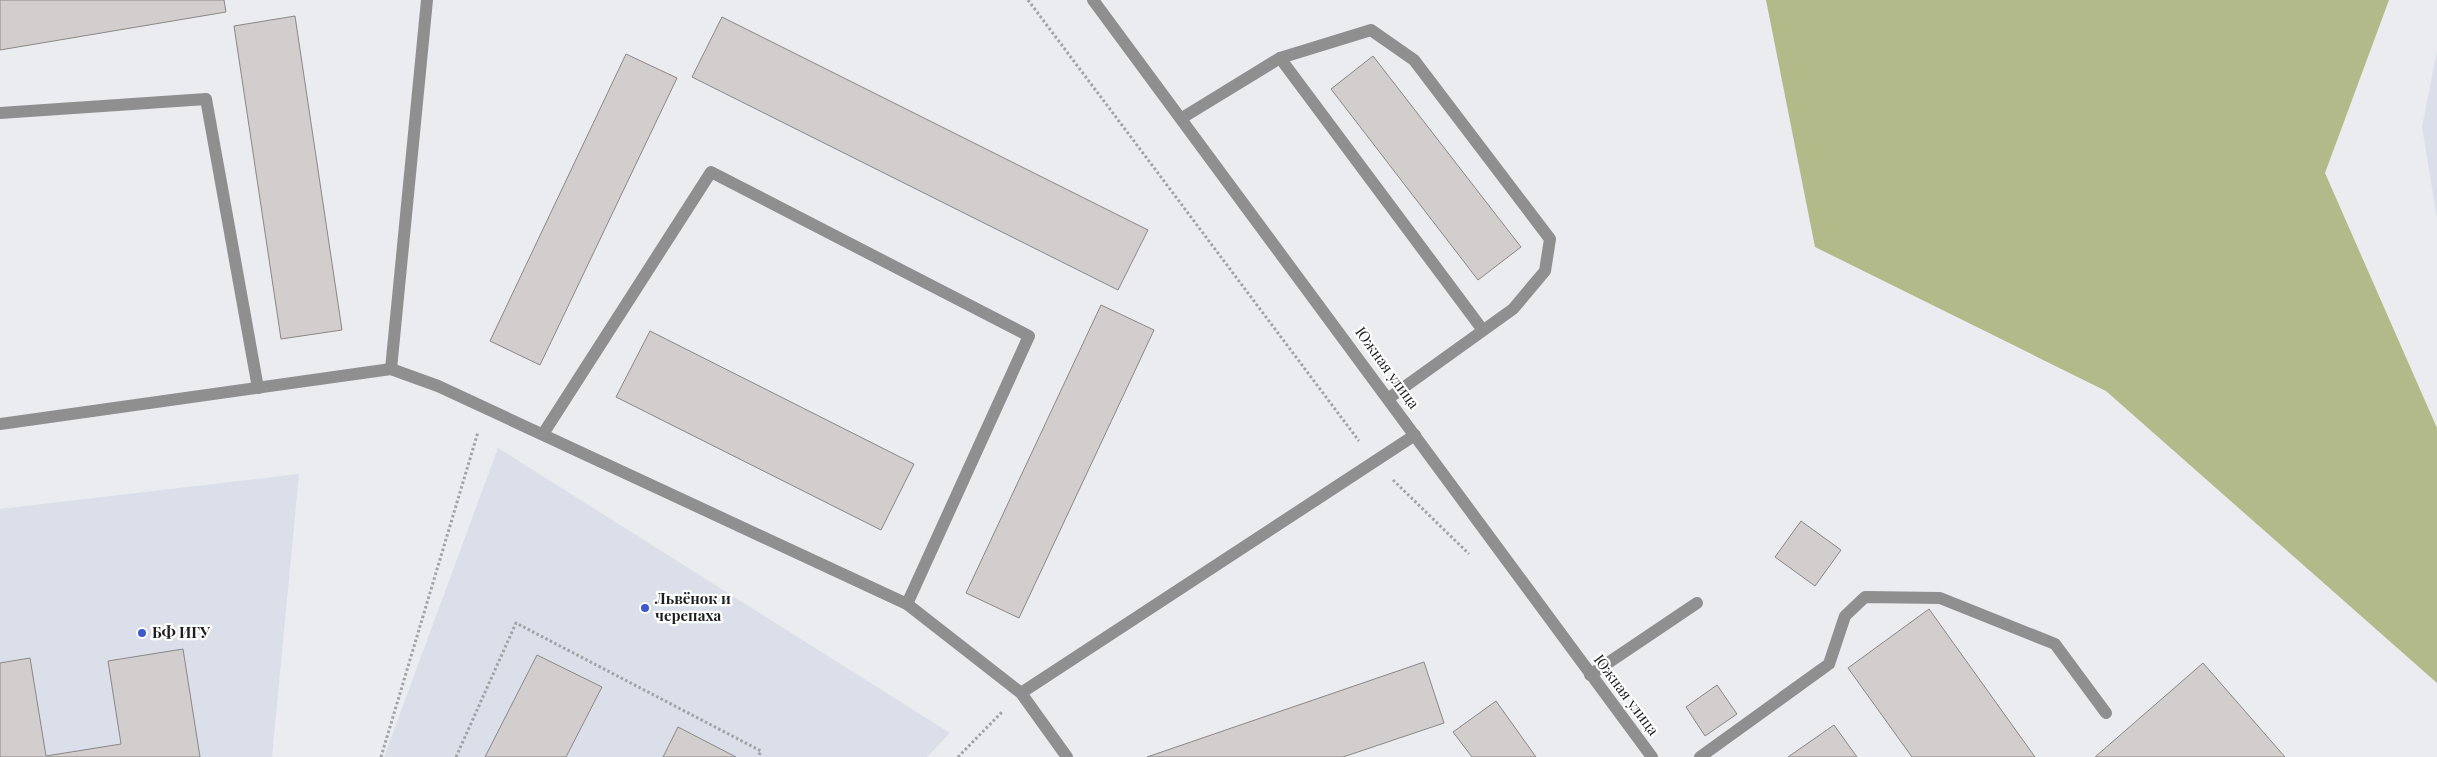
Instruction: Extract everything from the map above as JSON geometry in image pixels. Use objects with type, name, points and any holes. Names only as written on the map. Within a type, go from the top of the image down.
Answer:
[{"type":"street","points":[[391,369],[427,0]]},
{"type":"street","name":"Южная улица","points":[[1093,0],[1389,398],[1590,675],[1652,757]]},
{"type":"street","points":[[1182,118],[1280,58],[1371,30],[1414,60],[1550,239],[1546,271],[1512,309],[1389,398]]},
{"type":"street","points":[[1280,58],[1482,329]]},
{"type":"street","points":[[0,113],[206,99],[258,388]]},
{"type":"street","points":[[543,434],[711,172],[1029,336],[908,604]]},
{"type":"street","points":[[0,424],[391,369],[438,386],[485,407],[908,604],[1020,692],[1068,757]]},
{"type":"street","points":[[1020,692],[1374,461],[1416,436]]},
{"type":"street","points":[[1700,757],[1828,664],[1845,616],[1865,597],[1940,598],[2055,644],[2106,713]]},
{"type":"street","points":[[1590,675],[1697,603]]},
{"type":"path","points":[[1028,0],[1374,461],[1472,556]]},
{"type":"path","points":[[380,757],[485,407]]},
{"type":"path","points":[[456,757],[516,623],[761,751],[758,757]]},
{"type":"path","points":[[958,757],[1020,692]]},
{"type":"shaded area","points":[[2437,51],[2437,218],[2422,127]]},
{"type":"shaded area","points":[[498,448],[950,733],[927,757],[384,757]]},
{"type":"shaded area","name":"БФ ИГУ","points":[[299,474],[272,757],[0,757],[0,509]]},
{"type":"green space","points":[[1766,0],[2389,0],[2325,173],[2437,428],[2437,683],[2106,391],[1815,247]]},
{"type":"building","points":[[0,0],[224,0],[226,12],[0,50]]},
{"type":"building","points":[[295,16],[342,330],[281,339],[234,26]]},
{"type":"building","points":[[722,17],[1148,230],[1118,290],[692,77]]},
{"type":"building","points":[[626,54],[677,78],[540,365],[490,341]]},
{"type":"building","points":[[1373,56],[1521,247],[1478,280],[1331,89]]},
{"type":"building","points":[[1101,305],[1154,330],[1019,618],[966,593]]},
{"type":"building","points":[[650,331],[914,464],[881,530],[616,397]]},
{"type":"building","points":[[1801,521],[1841,550],[1815,586],[1775,557]]},
{"type":"building","points":[[1929,609],[2035,757],[1912,757],[1848,668]]},
{"type":"building","points":[[183,649],[200,757],[0,757],[0,663],[30,658],[46,756],[121,744],[108,661]]},
{"type":"building","points":[[537,655],[602,687],[566,757],[485,757]]},
{"type":"building","points":[[1424,662],[1444,723],[1343,757],[1147,757]]},
{"type":"building","points":[[2203,663],[2285,757],[2095,757]]},
{"type":"building","points":[[1717,685],[1737,714],[1705,736],[1686,707]]},
{"type":"building","points":[[1496,701],[1536,757],[1472,757],[1453,732]]},
{"type":"building","points":[[1834,725],[1857,757],[1788,757]]},
{"type":"building","points":[[678,727],[736,757],[663,757]]},
{"type":"place","name":"Львёнок и черепаха","points":[[645,608]]},
{"type":"place","name":"БФ ИГУ","points":[[142,633]]}]
